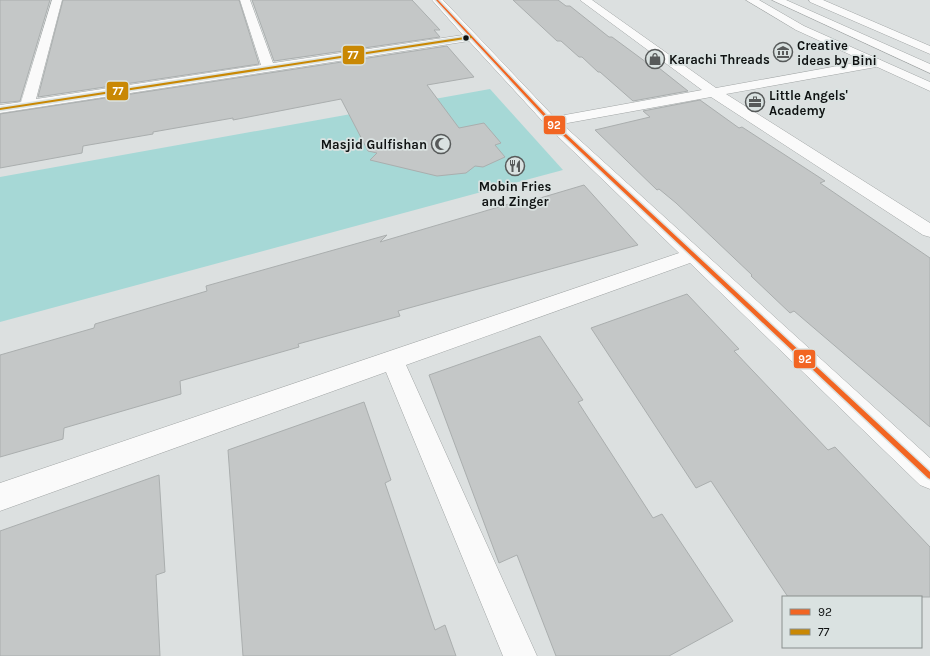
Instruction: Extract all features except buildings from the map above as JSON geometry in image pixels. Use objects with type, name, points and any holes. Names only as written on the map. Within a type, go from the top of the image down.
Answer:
[{"type":"main road","points":[[28,105],[57,0]]},
{"type":"main road","points":[[245,0],[268,67]]},
{"type":"main road","points":[[437,0],[551,122],[930,476]]},
{"type":"main road","points":[[585,0],[713,92],[930,231]]},
{"type":"main road","points":[[751,0],[800,28],[930,88]]},
{"type":"main road","points":[[777,0],[930,68]]},
{"type":"main road","points":[[814,0],[930,50]]},
{"type":"main road","points":[[0,109],[471,37]]},
{"type":"main road","points":[[551,122],[876,63]]},
{"type":"main road","points":[[0,497],[693,255]]},
{"type":"main road","points":[[392,360],[520,656]]},
{"type":"shaded area","points":[[490,89],[563,170],[0,322],[0,177]]},
{"type":"transit line","name":"92","points":[[437,0],[551,122],[930,476]]},
{"type":"transit line","name":"77","points":[[0,109],[471,37]]},
{"type":"place","name":"Creative ideas by Bini","points":[[783,52]]},
{"type":"place","name":"Karachi Threads","points":[[655,59]]},
{"type":"place","name":"Little Angels' Academy","points":[[755,102]]},
{"type":"place","name":"Masjid Gulfishan","points":[[441,144]]},
{"type":"place","name":"Mobin Fries and Zinger","points":[[515,166]]}]
